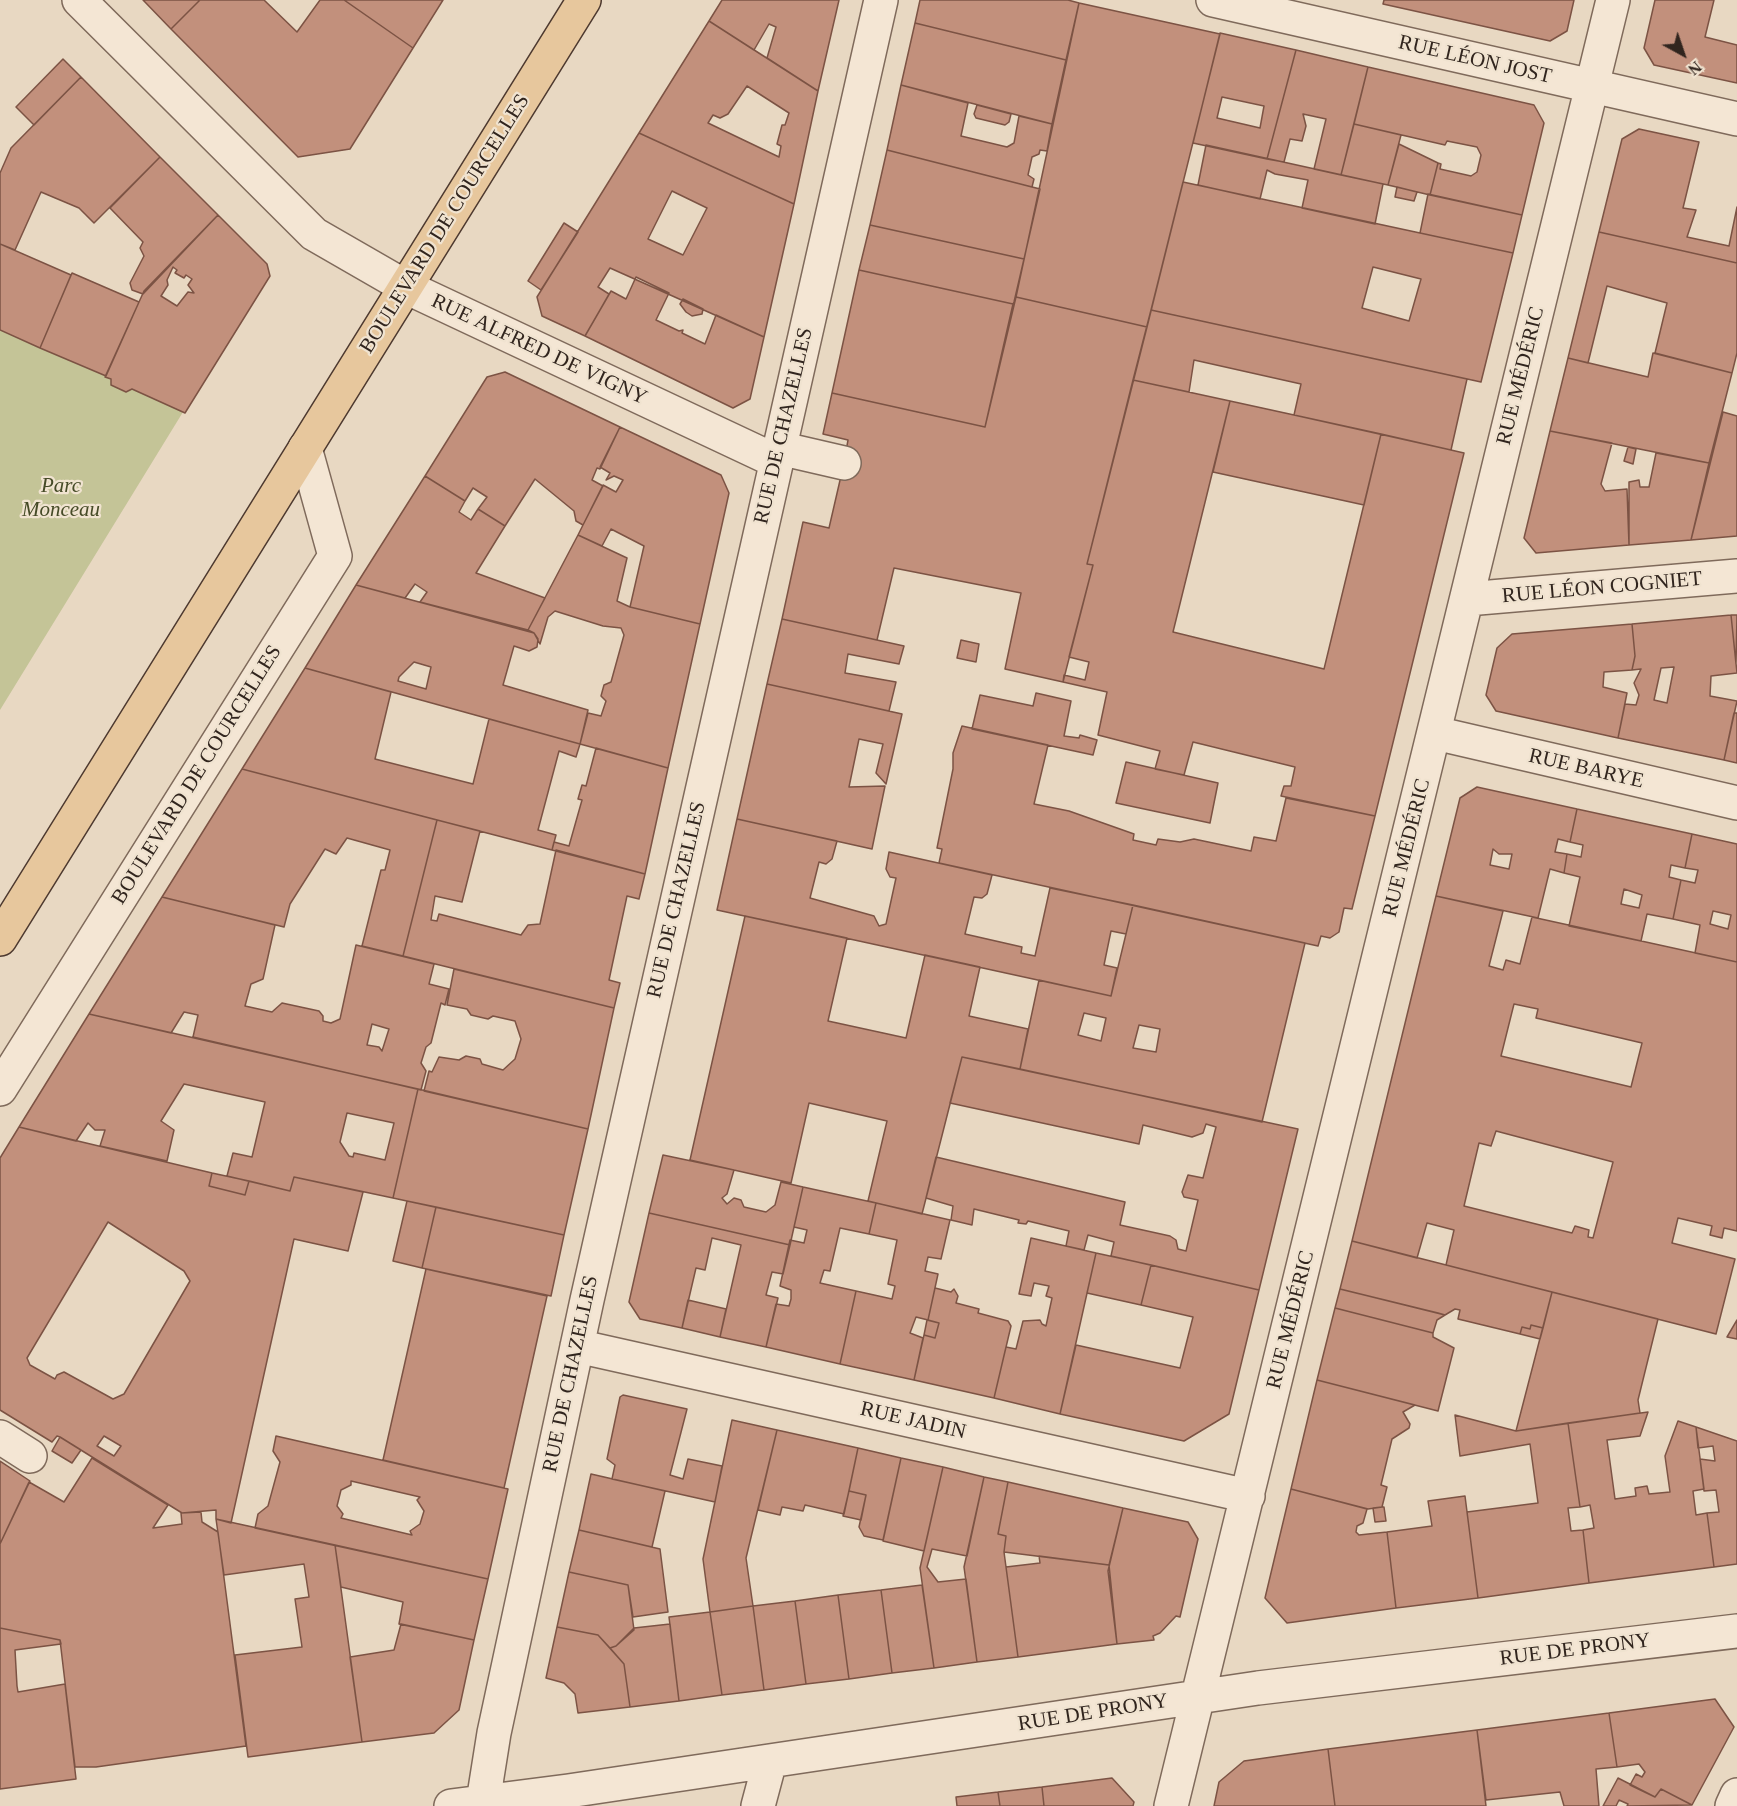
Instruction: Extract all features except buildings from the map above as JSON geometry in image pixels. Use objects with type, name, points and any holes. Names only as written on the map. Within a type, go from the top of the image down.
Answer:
[{"type":"main road","name":"BOULEVARD DE COURCELLES","points":[[0,939],[584,0]]},
{"type":"street","name":"RUE ALFRED DE VIGNY","points":[[79,0],[314,234],[405,287],[777,454],[844,463]]},
{"type":"street","name":"RUE DE CHAZELLES","points":[[483,1802],[494,1733],[577,1346],[881,0]]},
{"type":"street","name":"RUE LÉON JOST","points":[[1214,0],[1737,119]]},
{"type":"street","name":"RUE MÉDÉRIC","points":[[1171,1806],[1200,1696],[1613,0]]},
{"type":"street","name":"BOULEVARD DE COURCELLES","points":[[0,1089],[335,556],[305,448]]},
{"type":"street","name":"RUE LÉON COGNIET","points":[[1467,599],[1737,576]]},
{"type":"street","name":"RUE BARYE","points":[[1435,733],[1737,803]]},
{"type":"street","name":"RUE JADIN","points":[[577,1346],[1248,1496]]},
{"type":"street","points":[[0,1437],[30,1455]]},
{"type":"street","name":"RUE DE PRONY","points":[[451,1806],[770,1761],[1200,1696],[1737,1630]]},
{"type":"street","points":[[758,1806],[770,1761]]},
{"type":"street","points":[[1732,1806],[1737,1795]]},
{"type":"green space","name":"Parc Monceau","points":[[0,330],[106,376],[111,379],[111,385],[126,392],[132,389],[183,412],[0,710]]}]
